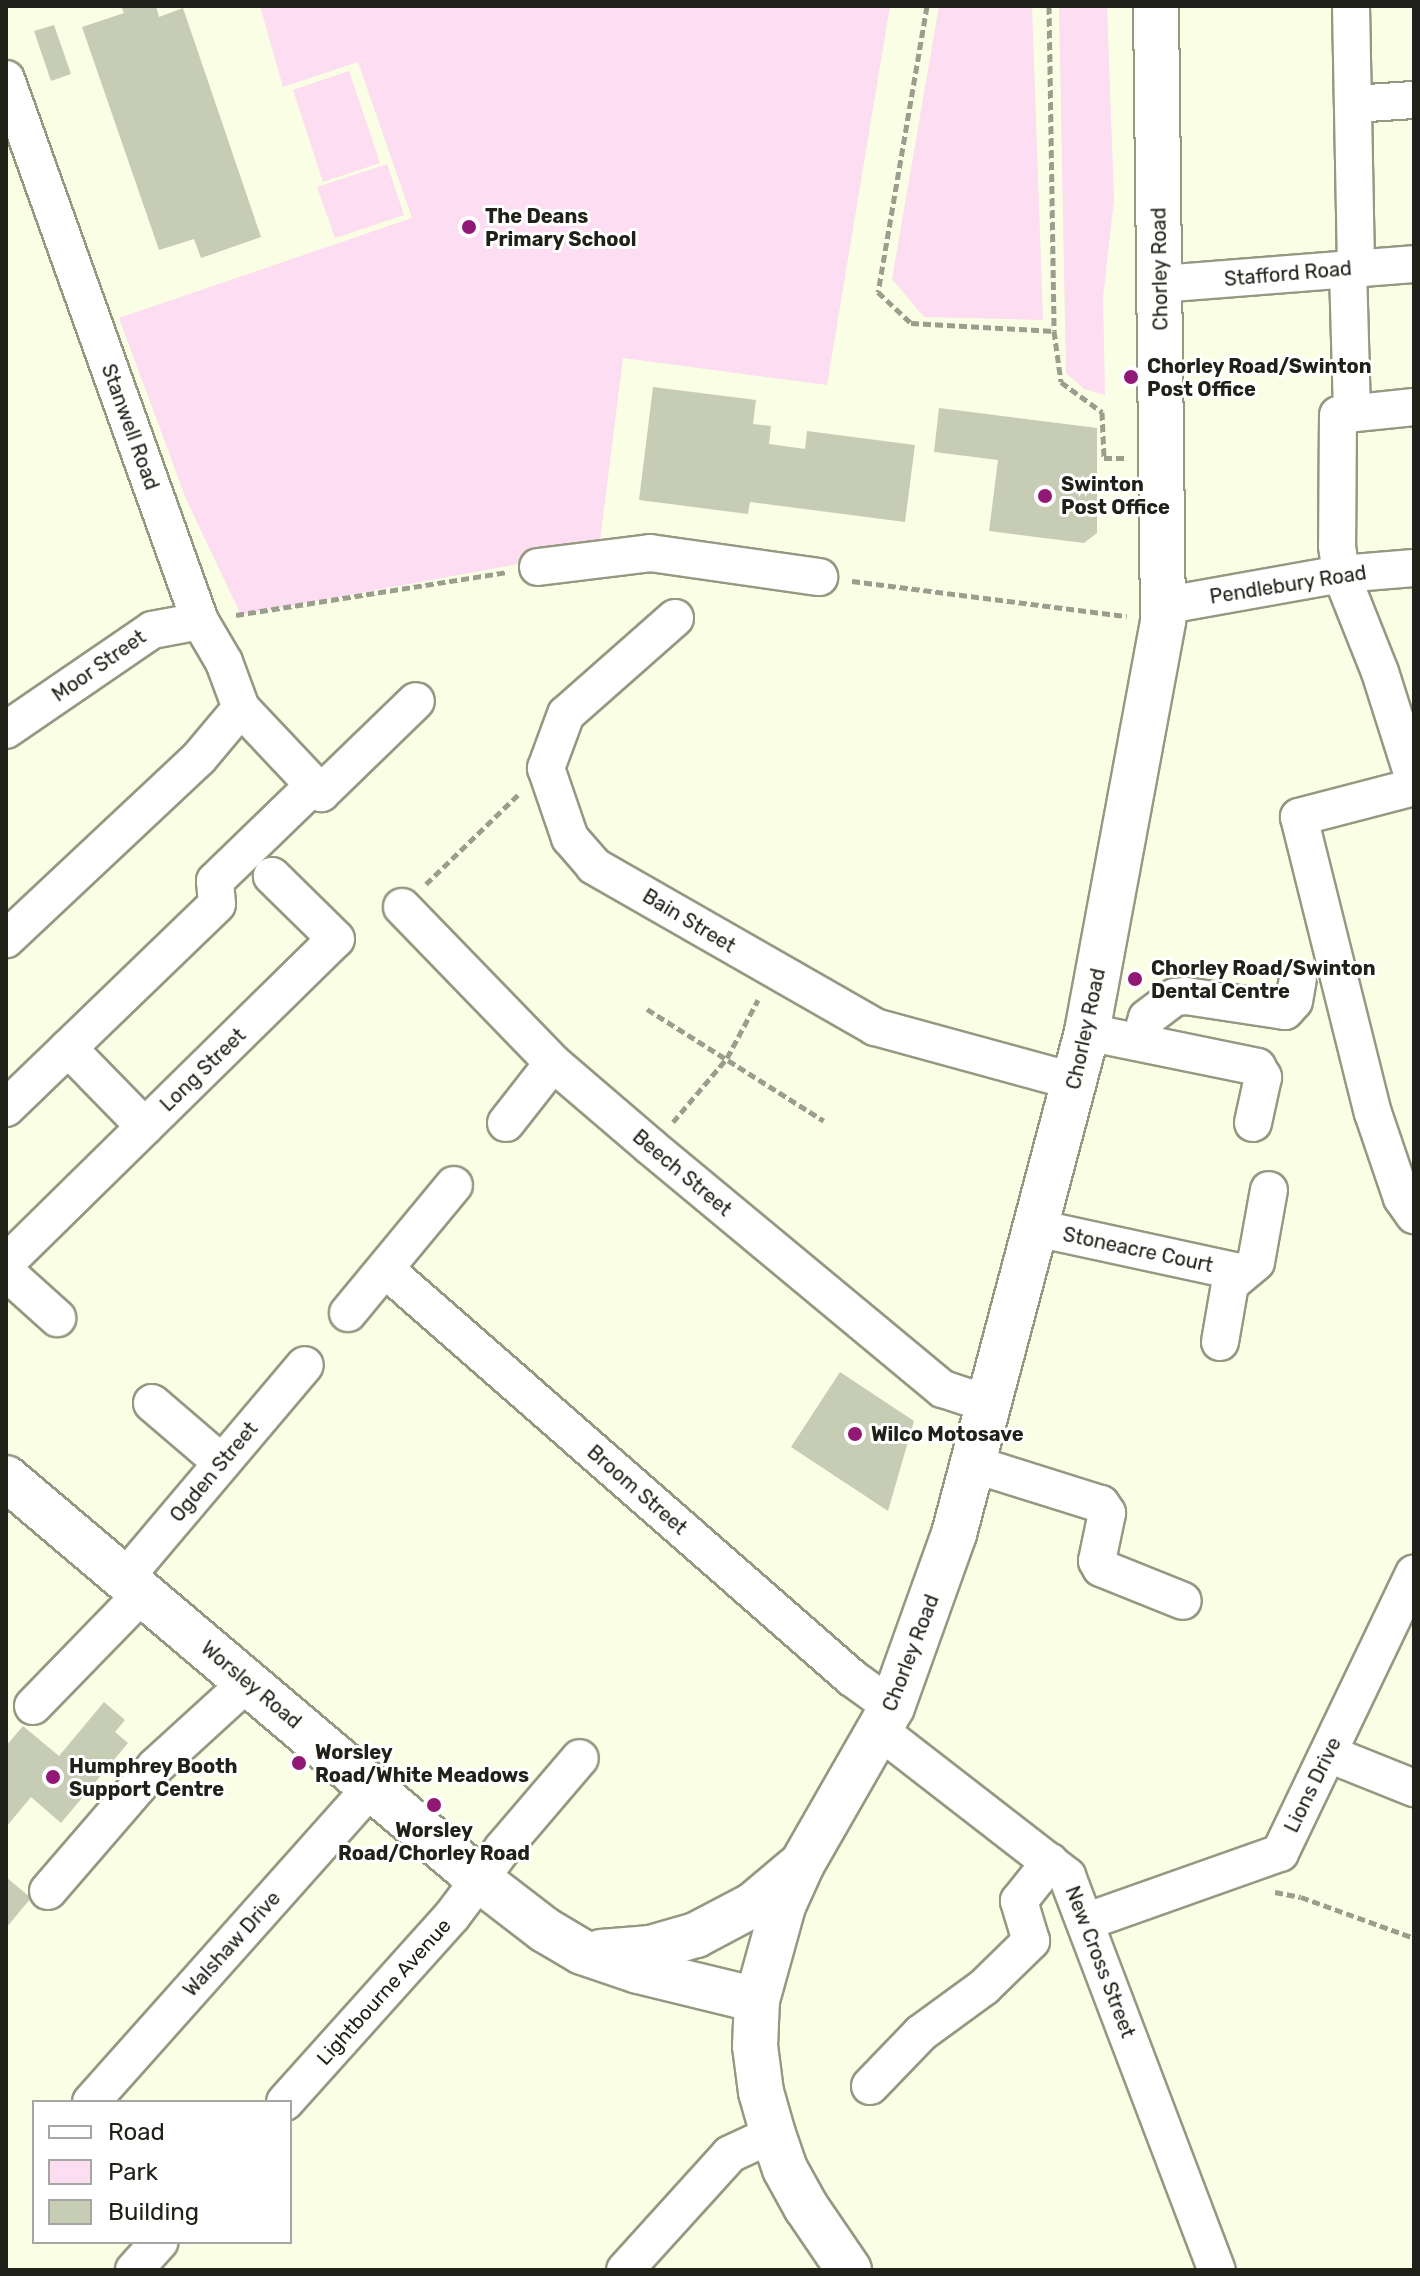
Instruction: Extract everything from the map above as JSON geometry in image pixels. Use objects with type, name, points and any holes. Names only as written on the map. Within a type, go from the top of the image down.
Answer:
[{"type":"main road","name":"Chorley Road","points":[[849,2270],[806,2207],[785,2169],[773,2134],[761,2092],[755,2046],[757,2000],[765,1959],[802,1864],[886,1719],[954,1534],[1087,1032],[1163,613],[1156,6]]},
{"type":"main road","name":"Worsley Road","points":[[6,1478],[373,1786],[480,1880],[545,1930],[582,1952],[638,1971],[757,2000]]},
{"type":"main road","points":[[582,1952],[651,1948],[696,1935],[753,1905],[802,1864]]},
{"type":"street","points":[[1351,6],[1352,414]]},
{"type":"street","name":"Stanwell Road","points":[[6,79],[200,621],[224,662],[241,708]]},
{"type":"street","points":[[1353,104],[1414,100]]},
{"type":"street","name":"Stafford Road","points":[[1161,284],[1414,264]]},
{"type":"street","points":[[1414,407],[1338,415],[1337,546],[1341,574],[1407,734],[1414,779]]},
{"type":"street","points":[[538,567],[650,553],[819,577]]},
{"type":"street","name":"Pendlebury Road","points":[[1163,613],[1341,574],[1414,568]]},
{"type":"street","points":[[546,768],[566,714],[675,618]]},
{"type":"street","name":"Moor Street","points":[[6,730],[152,630],[200,621]]},
{"type":"street","points":[[6,939],[199,758],[241,708],[321,793],[416,701]]},
{"type":"street","name":"Bain Street","points":[[546,768],[570,838],[594,866],[875,1027],[1076,1082]]},
{"type":"street","points":[[6,1108],[217,904],[215,881],[314,785]]},
{"type":"street","points":[[1414,787],[1299,817],[1373,1113],[1402,1198],[1414,1215]]},
{"type":"street","name":"Long Street","points":[[6,1263],[336,939],[272,876]]},
{"type":"street","name":"Beech Street","points":[[402,907],[553,1063],[651,1147],[943,1389],[988,1404]]},
{"type":"street","points":[[1140,1041],[1147,1018],[1175,997],[1285,1011],[1294,1001],[1298,979]]},
{"type":"street","points":[[1087,1032],[1257,1067],[1263,1077],[1253,1123]]},
{"type":"street","points":[[68,1048],[145,1127]]},
{"type":"street","points":[[506,1123],[553,1063]]},
{"type":"street","points":[[348,1313],[454,1185]]},
{"type":"street","name":"Stoneacre Court","points":[[1220,1342],[1230,1284],[1240,1272],[1256,1262],[1269,1190]]},
{"type":"street","name":"Stoneacre Court","points":[[1036,1228],[1240,1272]]},
{"type":"street","name":"Broom Street","points":[[385,1269],[852,1678],[886,1719]]},
{"type":"street","points":[[6,1272],[57,1318]]},
{"type":"street","name":"Ogden Street","points":[[33,1706],[133,1587],[222,1463],[305,1365]]},
{"type":"street","points":[[152,1403],[222,1463]]},
{"type":"street","points":[[973,1464],[1101,1504],[1107,1519],[1097,1561],[1101,1568],[1183,1601]]},
{"type":"street","name":"Lions Drive","points":[[1085,1922],[1280,1853],[1414,1573]]},
{"type":"street","points":[[48,1891],[156,1766],[248,1682]]},
{"type":"street","name":"New Cross Street","points":[[886,1719],[1067,1876],[1217,2270]]},
{"type":"street","points":[[1329,1754],[1414,1788]]},
{"type":"street","name":"Lightbourne Avenue","points":[[287,2100],[480,1880],[580,1758]]},
{"type":"street","name":"Walshaw Drive","points":[[93,2100],[373,1786]]},
{"type":"street","points":[[870,2086],[921,2033],[984,1987],[1031,1941],[1019,1901],[1050,1862]]},
{"type":"street","points":[[625,2270],[730,2154],[773,2134]]},
{"type":"street","points":[[134,2270],[157,2244]]},
{"type":"path","points":[[927,6],[878,292],[911,323],[1054,331]]},
{"type":"path","points":[[1049,6],[1054,331],[1061,382],[1102,412],[1104,458],[1163,457]]},
{"type":"path","points":[[200,621],[538,567]]},
{"type":"path","points":[[819,577],[1163,613]]},
{"type":"path","points":[[402,907],[546,768]]},
{"type":"path","points":[[651,1147],[727,1058],[773,970]]},
{"type":"path","points":[[647,1009],[824,1121]]},
{"type":"path","points":[[1259,1890],[1301,1897],[1414,1938]]},
{"type":"green space","name":"The Deans Primary School","points":[[260,6],[890,6],[827,385],[623,358],[599,549],[241,615],[186,499],[119,318],[412,218],[358,62],[283,87]]},
{"type":"green space","points":[[939,6],[1032,6],[1043,320],[924,317],[892,279]]},
{"type":"green space","points":[[1059,6],[1107,6],[1114,199],[1103,298],[1105,395],[1084,389],[1066,373]]},
{"type":"green space","points":[[349,71],[380,163],[323,182],[293,90]]},
{"type":"green space","points":[[387,164],[404,215],[335,238],[317,187]]},
{"type":"building","points":[[121,6],[156,6],[159,17],[183,8],[261,237],[201,258],[194,239],[159,250],[82,27],[124,13]]},
{"type":"building","points":[[54,25],[71,74],[51,81],[34,31]]},
{"type":"building","points":[[653,387],[756,400],[753,424],[771,426],[769,444],[805,449],[807,431],[915,445],[905,522],[750,502],[748,514],[639,500]]},
{"type":"building","name":"Swinton Post Office","points":[[939,408],[1097,428],[1097,533],[1084,543],[989,531],[998,460],[934,452]]},
{"type":"building","name":"Wilco Motosave","points":[[840,1372],[914,1421],[888,1511],[791,1447]]},
{"type":"building","name":"Humphrey Booth Support Centre","points":[[104,1702],[125,1720],[115,1732],[128,1743],[61,1823],[31,1797],[6,1827],[6,1746],[23,1726],[59,1756]]},
{"type":"building","points":[[6,1877],[31,1898],[6,1928]]},
{"type":"place","name":"The Deans Primary School","points":[[469,227]]},
{"type":"place","name":"Chorley Road/Swinton Post Office","points":[[1131,377]]},
{"type":"place","name":"Swinton Post Office","points":[[1045,496]]},
{"type":"place","name":"Chorley Road/Swinton Dental Centre","points":[[1135,979]]},
{"type":"place","name":"Wilco Motosave","points":[[855,1434]]},
{"type":"place","name":"Worsley Road/White Meadows","points":[[299,1763]]},
{"type":"place","name":"Humphrey Booth Support Centre","points":[[53,1777]]},
{"type":"place","name":"Worsley Road/Chorley Road","points":[[434,1805]]}]
